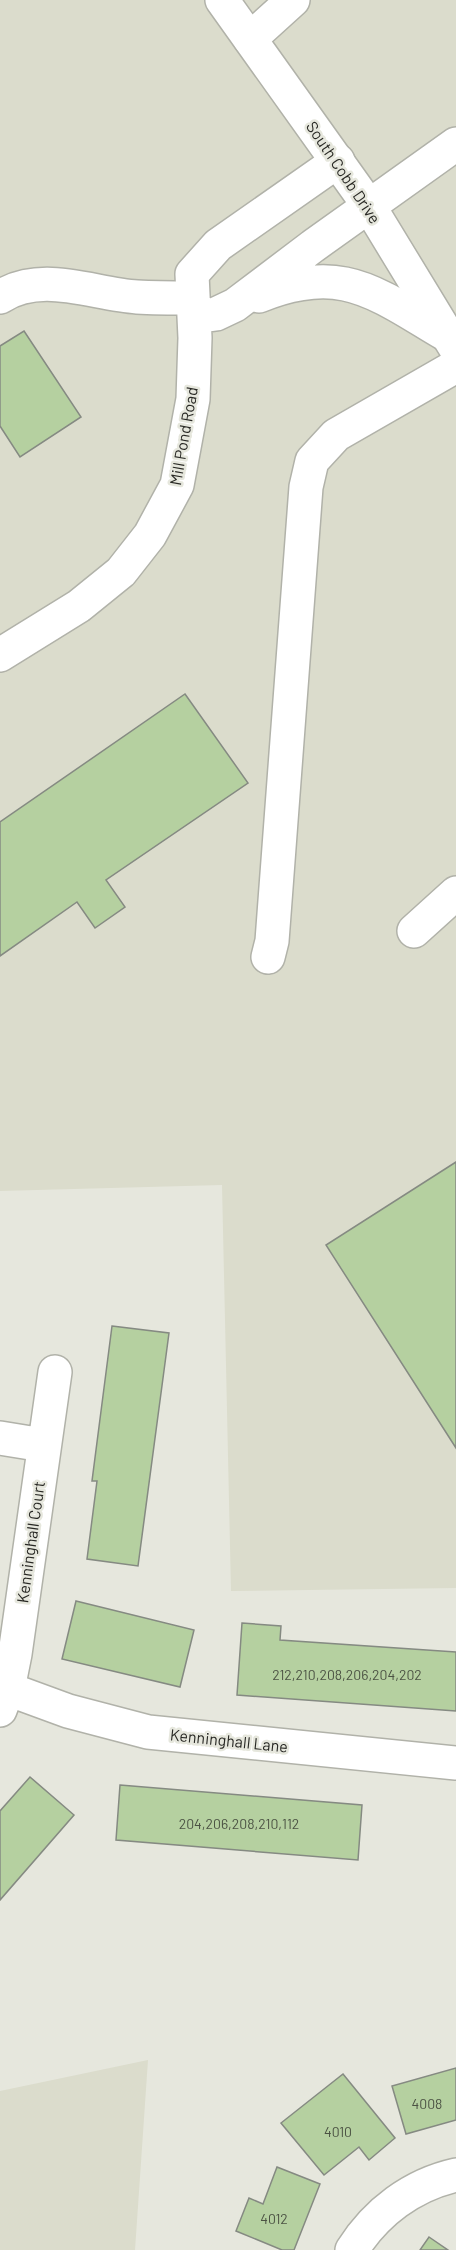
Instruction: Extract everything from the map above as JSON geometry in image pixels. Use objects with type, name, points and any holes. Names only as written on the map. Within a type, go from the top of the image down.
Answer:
[{"type":"street","name":"South Cobb Drive","points":[[222,0],[369,206],[451,341]]},
{"type":"street","points":[[250,39],[293,0]]},
{"type":"street","points":[[235,306],[456,144]]},
{"type":"street","name":"Mill Pond Road","points":[[0,655],[80,606],[122,572],[150,535],[177,485],[193,399],[192,274],[218,245],[338,161]]},
{"type":"street","points":[[0,297],[13,288],[46,283],[194,307],[216,314],[282,286],[312,283],[345,284],[373,294],[451,341]]},
{"type":"street","points":[[268,957],[273,941],[306,486],[312,461],[336,435],[456,366]]},
{"type":"street","points":[[414,931],[456,893]]},
{"type":"street","name":"Kenninghall Court","points":[[4,1700],[17,1642],[55,1372]]},
{"type":"street","points":[[0,1438],[43,1445]]},
{"type":"street","name":"Kenninghall Lane","points":[[4,1700],[68,1711],[148,1732],[456,1763]]},
{"type":"street","points":[[352,2250],[372,2222],[397,2202],[425,2185],[456,2175]]},
{"type":"shaded area","points":[[0,0],[456,0],[456,1588],[231,1591],[222,1185],[0,1191]]},
{"type":"shaded area","points":[[148,2060],[135,2250],[0,2250],[0,2091]]},
{"type":"building","points":[[24,331],[81,417],[20,457],[0,426],[0,346]]},
{"type":"building","points":[[185,694],[248,783],[106,880],[125,907],[95,928],[77,902],[0,956],[0,822]]},
{"type":"building","points":[[456,1162],[456,1448],[326,1245]]},
{"type":"building","points":[[112,1326],[169,1333],[138,1566],[87,1559],[97,1481],[92,1481]]},
{"type":"building","points":[[76,1601],[194,1630],[180,1687],[62,1659]]},
{"type":"building","points":[[242,1623],[281,1626],[280,1640],[456,1652],[456,1711],[237,1695]]},
{"type":"building","points":[[30,1777],[74,1815],[0,1900],[0,1811]]},
{"type":"building","points":[[120,1785],[362,1805],[358,1860],[116,1840]]},
{"type":"building","points":[[456,2068],[456,2120],[406,2134],[392,2086]]},
{"type":"building","points":[[343,2074],[395,2138],[369,2160],[359,2147],[324,2175],[281,2123]]},
{"type":"building","points":[[277,2167],[320,2184],[294,2250],[282,2250],[236,2231],[249,2198],[263,2204]]},
{"type":"building","points":[[429,2237],[448,2250],[420,2250]]}]
